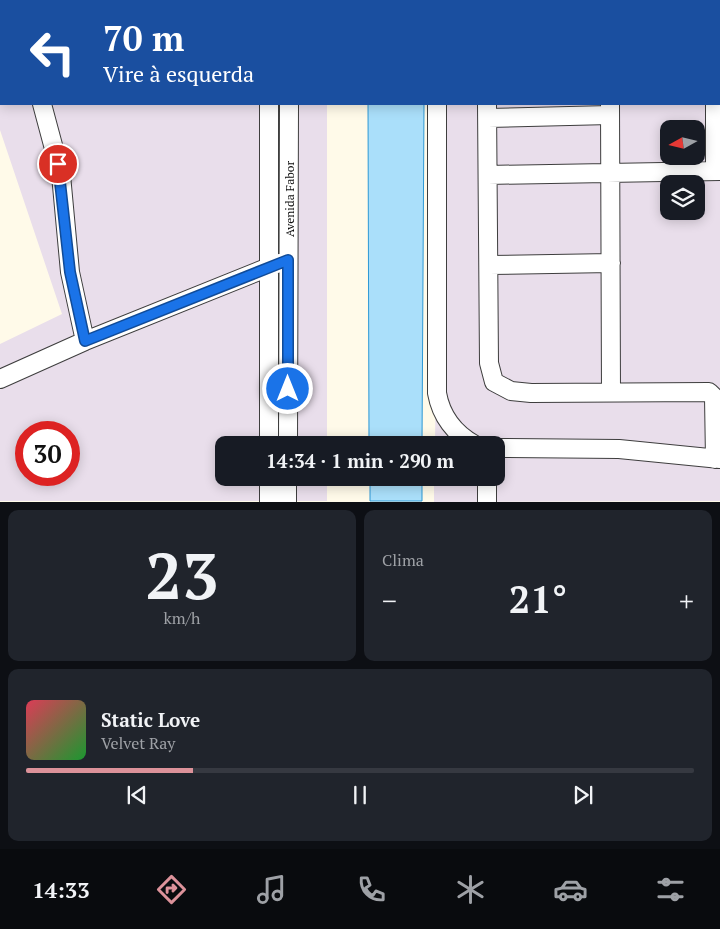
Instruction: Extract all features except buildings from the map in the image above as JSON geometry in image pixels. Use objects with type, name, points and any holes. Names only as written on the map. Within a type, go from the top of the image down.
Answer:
[{"type":"street","points":[[42,105],[61,175],[70,272],[85,341]]},
{"type":"street","name":"Avenida Fabor","points":[[269,436],[270,105]]},
{"type":"street","name":"Avenida Fabor","points":[[288,436],[289,105]]},
{"type":"street","points":[[437,105],[437,393],[441,412],[463,436]]},
{"type":"street","points":[[488,175],[718,171],[715,105]]},
{"type":"street","points":[[505,448],[620,449],[717,459],[714,397],[709,392],[531,393],[511,391],[494,382],[490,362],[487,111],[610,109],[611,392]]},
{"type":"street","points":[[0,379],[85,341],[288,260]]},
{"type":"street","points":[[489,265],[611,263]]},
{"type":"street","points":[[269,486],[269,502]]},
{"type":"street","points":[[287,502],[288,486]]},
{"type":"street","points":[[487,486],[487,502]]},
{"type":"shaded area","points":[[0,105],[327,105],[327,436],[215,436],[215,486],[327,486],[327,501],[0,501],[0,344],[62,314],[0,130]]},
{"type":"shaded area","points":[[439,105],[720,105],[720,501],[434,502],[434,486],[505,486],[505,436],[435,436]]},
{"type":"water","points":[[368,105],[424,105],[422,436],[369,436]]},
{"type":"water","points":[[370,486],[422,486],[422,501],[370,501]]},
{"type":"route","points":[[58,164],[63,193],[70,272],[79,306],[85,341],[288,260],[288,389]]}]
